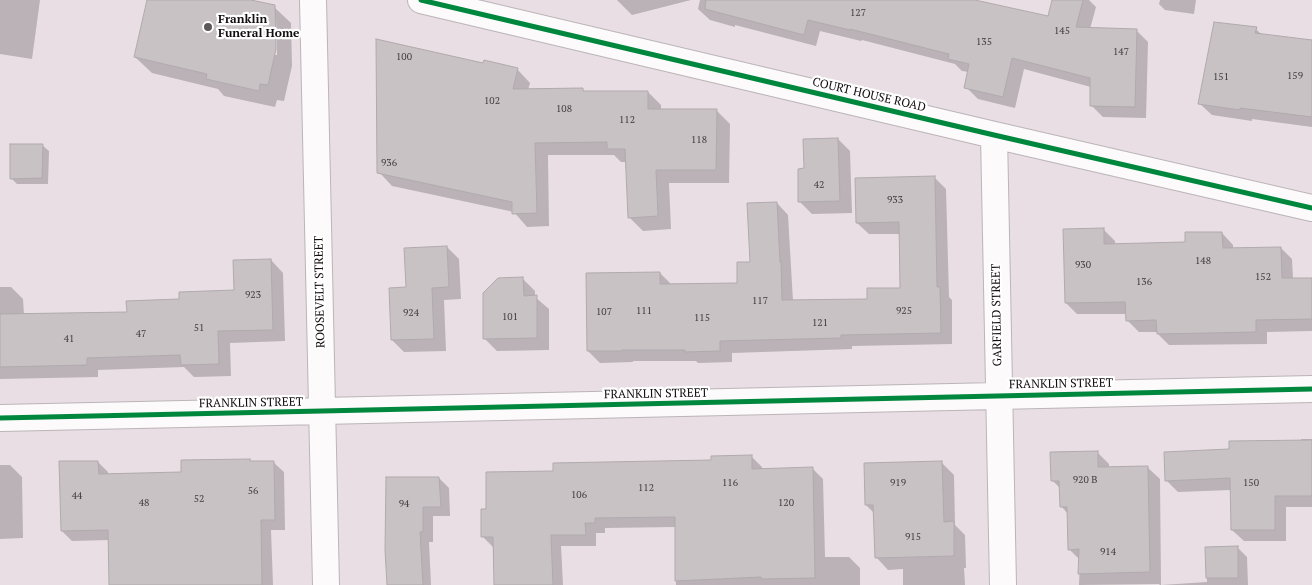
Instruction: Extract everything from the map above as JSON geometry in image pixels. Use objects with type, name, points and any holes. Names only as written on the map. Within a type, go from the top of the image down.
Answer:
[{"type":"street","name":"ROOSEVELT STREET","points":[[312,0],[326,585]]},
{"type":"street","name":"COURT HOUSE ROAD","points":[[421,0],[1312,208]]},
{"type":"street","name":"GARFIELD STREET","points":[[994,135],[1002,585]]},
{"type":"street","name":"FRANKLIN STREET","points":[[0,418],[1312,389]]},
{"type":"building","name":"Franklin Funeral Home","points":[[147,0],[251,0],[275,5],[276,49],[268,85],[260,84],[259,91],[206,79],[207,74],[134,57]]},
{"type":"building","points":[[706,0],[975,0],[1048,16],[1052,0],[1083,0],[1076,27],[1137,29],[1135,107],[1090,106],[1090,78],[1012,58],[1003,97],[964,88],[969,64],[948,59],[949,54],[808,20],[804,35],[705,9]]},
{"type":"building","points":[[1214,22],[1257,27],[1255,33],[1312,40],[1312,117],[1198,104]]},
{"type":"building","points":[[376,39],[483,63],[484,60],[518,68],[513,89],[583,88],[583,91],[648,91],[648,109],[717,109],[716,170],[656,170],[658,216],[628,218],[625,149],[607,149],[607,142],[535,143],[537,213],[512,214],[512,202],[377,173]]},
{"type":"building","points":[[838,138],[840,201],[798,202],[798,169],[804,168],[803,139]]},
{"type":"building","points":[[10,144],[43,144],[42,178],[10,179]]},
{"type":"building","points":[[935,176],[937,287],[940,287],[941,333],[841,335],[841,338],[720,341],[720,351],[587,351],[586,273],[660,272],[660,284],[737,283],[737,262],[750,262],[747,203],[777,202],[782,300],[867,299],[867,288],[900,288],[899,222],[856,223],[855,178]]},
{"type":"building","points":[[1104,228],[1104,244],[1185,242],[1185,232],[1222,232],[1223,248],[1281,247],[1282,278],[1312,278],[1312,319],[1256,320],[1256,332],[1157,334],[1156,320],[1126,321],[1125,302],[1065,303],[1063,229]]},
{"type":"building","points":[[447,246],[449,287],[432,288],[434,339],[391,340],[389,288],[406,287],[404,248]]},
{"type":"building","points":[[271,259],[273,330],[218,331],[219,364],[181,365],[180,355],[87,358],[87,365],[0,367],[0,314],[127,312],[126,301],[179,299],[179,292],[234,290],[233,260]]},
{"type":"building","points":[[523,277],[524,296],[537,295],[537,338],[483,339],[483,293],[498,278]]},
{"type":"building","points":[[1312,440],[1312,496],[1275,496],[1275,530],[1231,530],[1230,478],[1165,481],[1164,452],[1229,449],[1229,441]]},
{"type":"building","points":[[1098,451],[1098,467],[1148,466],[1150,572],[1078,574],[1079,549],[1068,550],[1067,507],[1060,507],[1059,481],[1051,481],[1050,452]]},
{"type":"building","points":[[752,455],[752,469],[813,467],[815,578],[761,579],[761,577],[675,581],[675,517],[595,518],[595,523],[585,523],[586,535],[551,535],[553,585],[494,585],[493,537],[481,537],[481,509],[486,509],[486,472],[553,471],[553,463],[711,460],[711,456]]},
{"type":"building","points":[[250,459],[250,461],[274,461],[275,520],[261,520],[262,585],[109,585],[108,530],[61,531],[59,461],[98,461],[99,474],[181,472],[181,460]]},
{"type":"building","points":[[942,461],[944,522],[954,521],[954,556],[875,558],[873,505],[865,505],[864,463]]},
{"type":"building","points":[[386,477],[439,477],[441,507],[423,507],[423,532],[420,532],[423,585],[387,585],[385,550]]},
{"type":"building","points":[[1238,546],[1238,578],[1206,578],[1205,547]]},
{"type":"cycle path","points":[[421,0],[1312,208]]},
{"type":"cycle path","points":[[0,418],[1312,389]]},
{"type":"place","name":"Franklin Funeral Home","points":[[208,27]]}]
